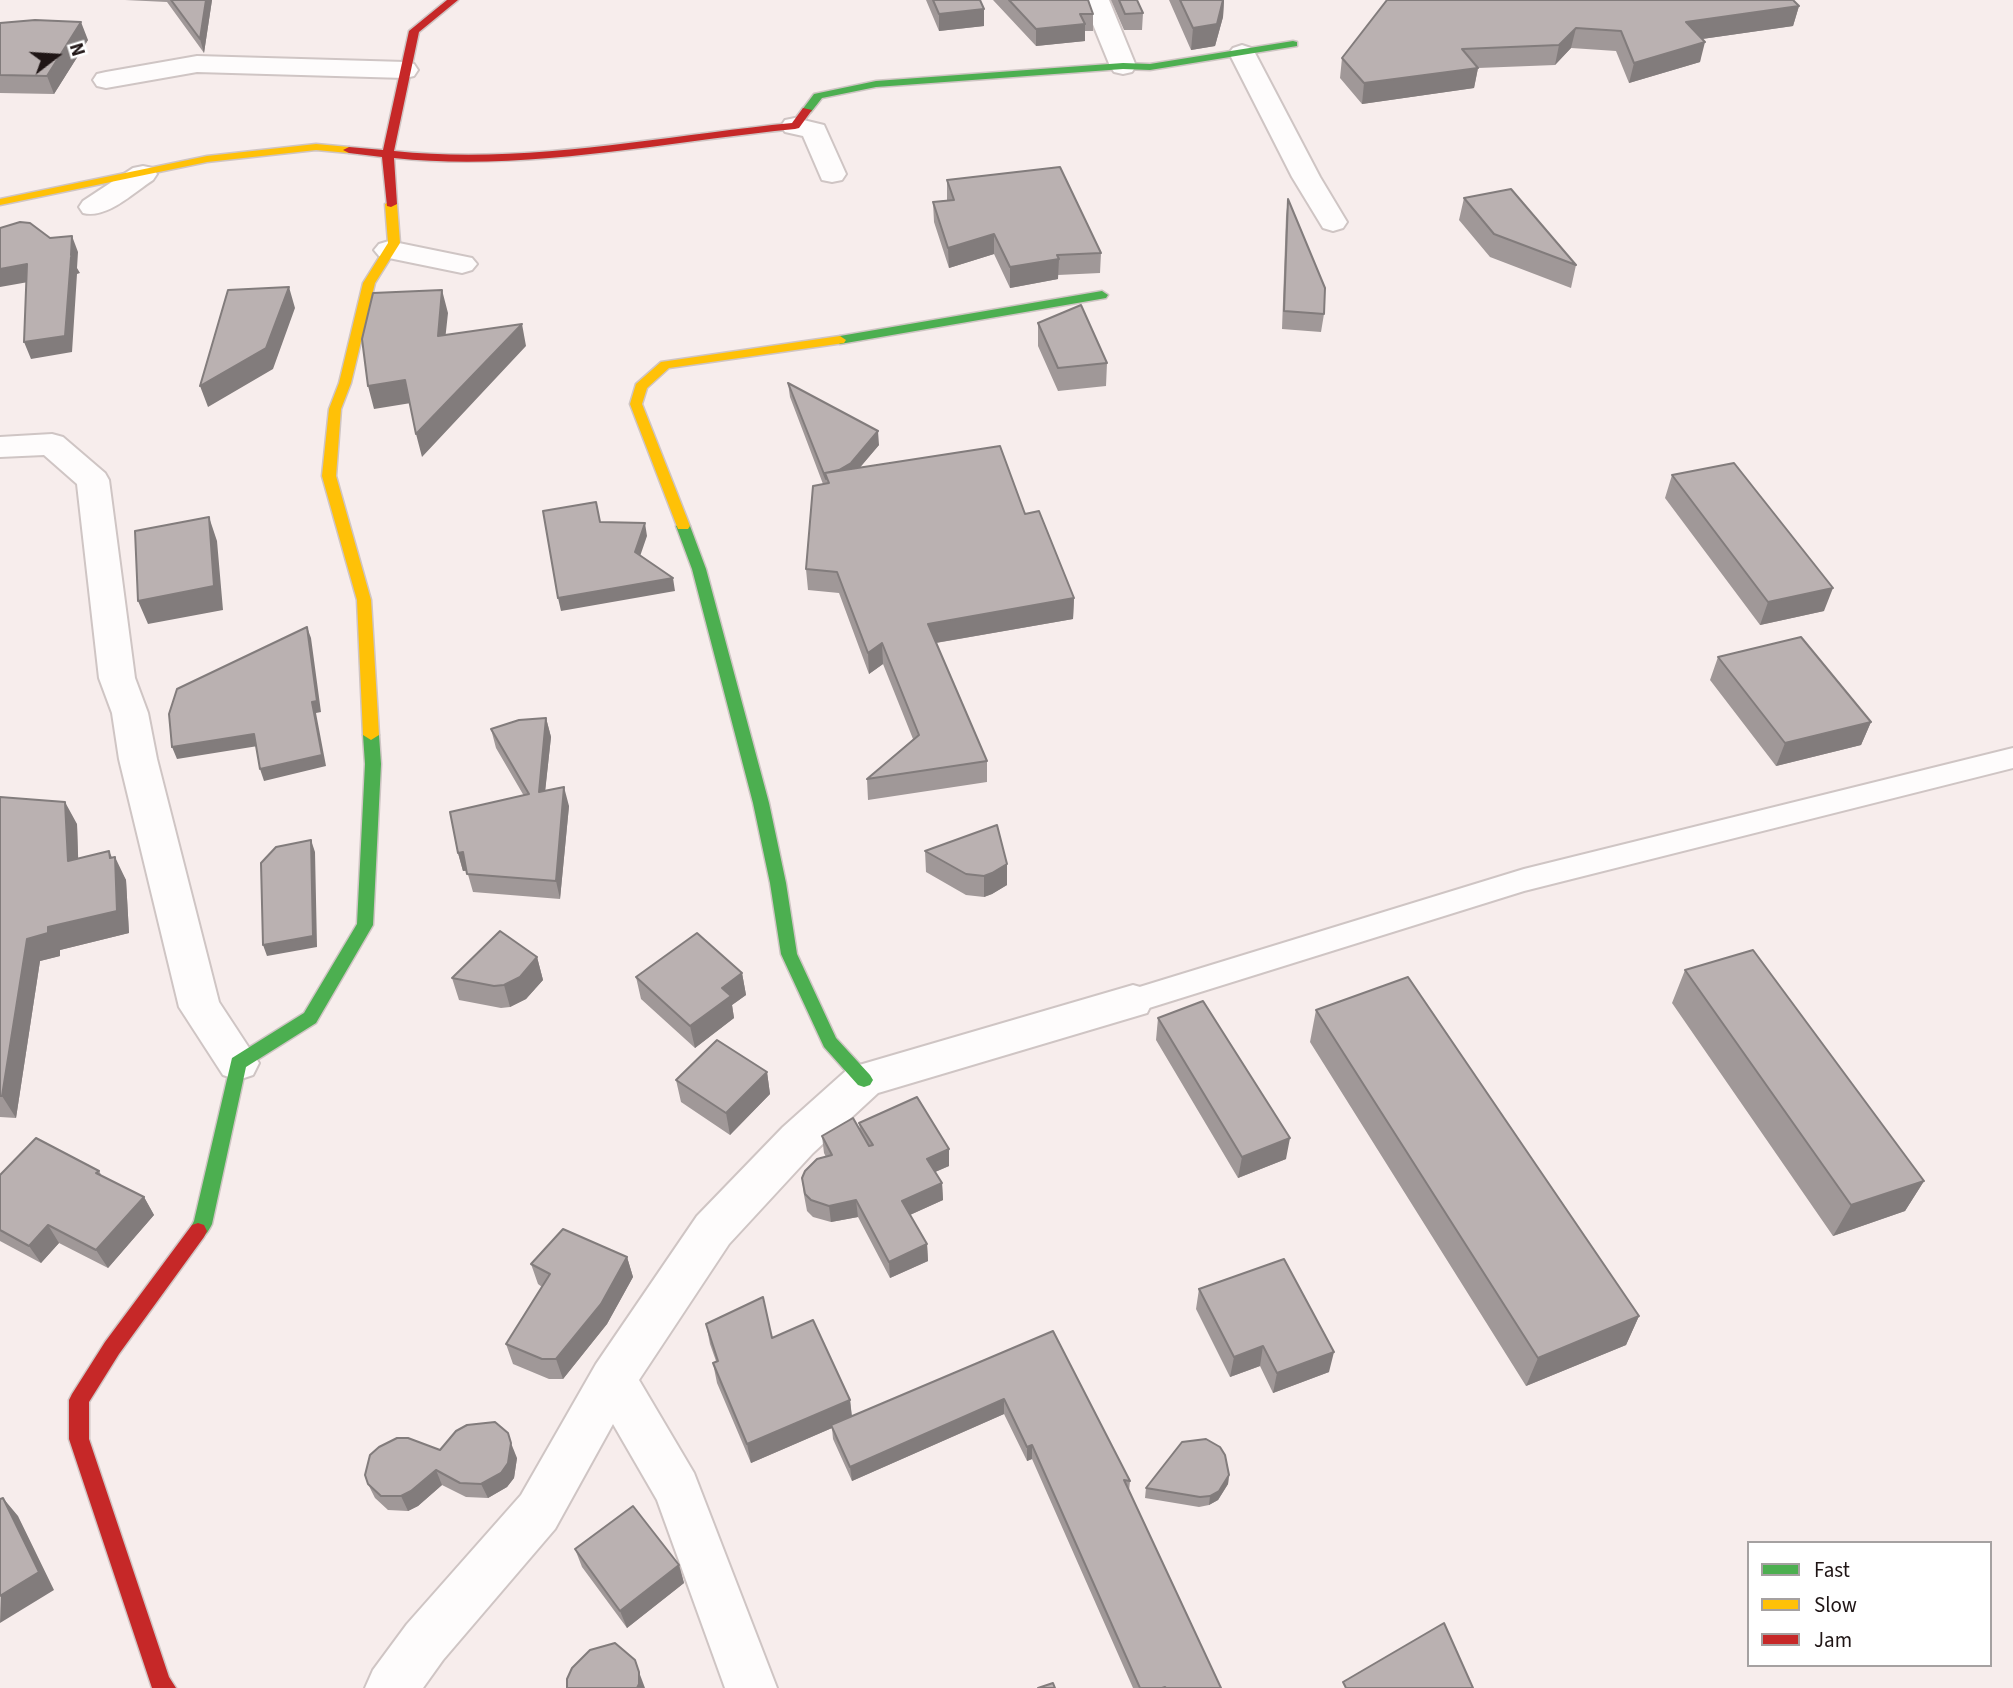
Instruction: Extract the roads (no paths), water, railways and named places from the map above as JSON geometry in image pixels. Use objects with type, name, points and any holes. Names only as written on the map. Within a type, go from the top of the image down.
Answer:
[{"type":"street","points":[[238,1063],[310,1018],[365,925],[373,764],[364,600],[329,476],[335,410],[345,383],[369,283],[394,243],[388,155],[414,31],[453,0]]},
{"type":"street","points":[[1096,0],[1123,66]]},
{"type":"street","points":[[795,126],[818,96],[876,84],[1123,66],[1150,67],[1293,44]]},
{"type":"street","points":[[1241,53],[1306,177],[1334,222]]},
{"type":"street","points":[[106,80],[197,64],[405,70]]},
{"type":"street","points":[[0,202],[207,159],[316,147],[428,158],[548,156],[703,135],[795,126],[814,131],[832,174]]},
{"type":"street","points":[[93,207],[144,174]]},
{"type":"street","points":[[389,250],[462,264]]},
{"type":"street","points":[[864,1080],[830,1042],[789,954],[761,803],[698,569],[636,404],[641,387],[666,365],[830,342],[1102,295]]},
{"type":"street","points":[[0,447],[52,444],[93,480],[117,678],[130,713],[138,759],[201,1007],[238,1063],[203,1224],[112,1348],[79,1400],[79,1439],[160,1683],[165,1688]]},
{"type":"street","points":[[391,1688],[425,1642],[538,1512],[612,1379],[713,1230],[798,1140],[864,1080],[1133,1001]]},
{"type":"street","points":[[612,1379],[677,1489],[751,1688]]},
{"type":"lane","points":[[1133,1001],[1524,880],[2013,758]]}]
